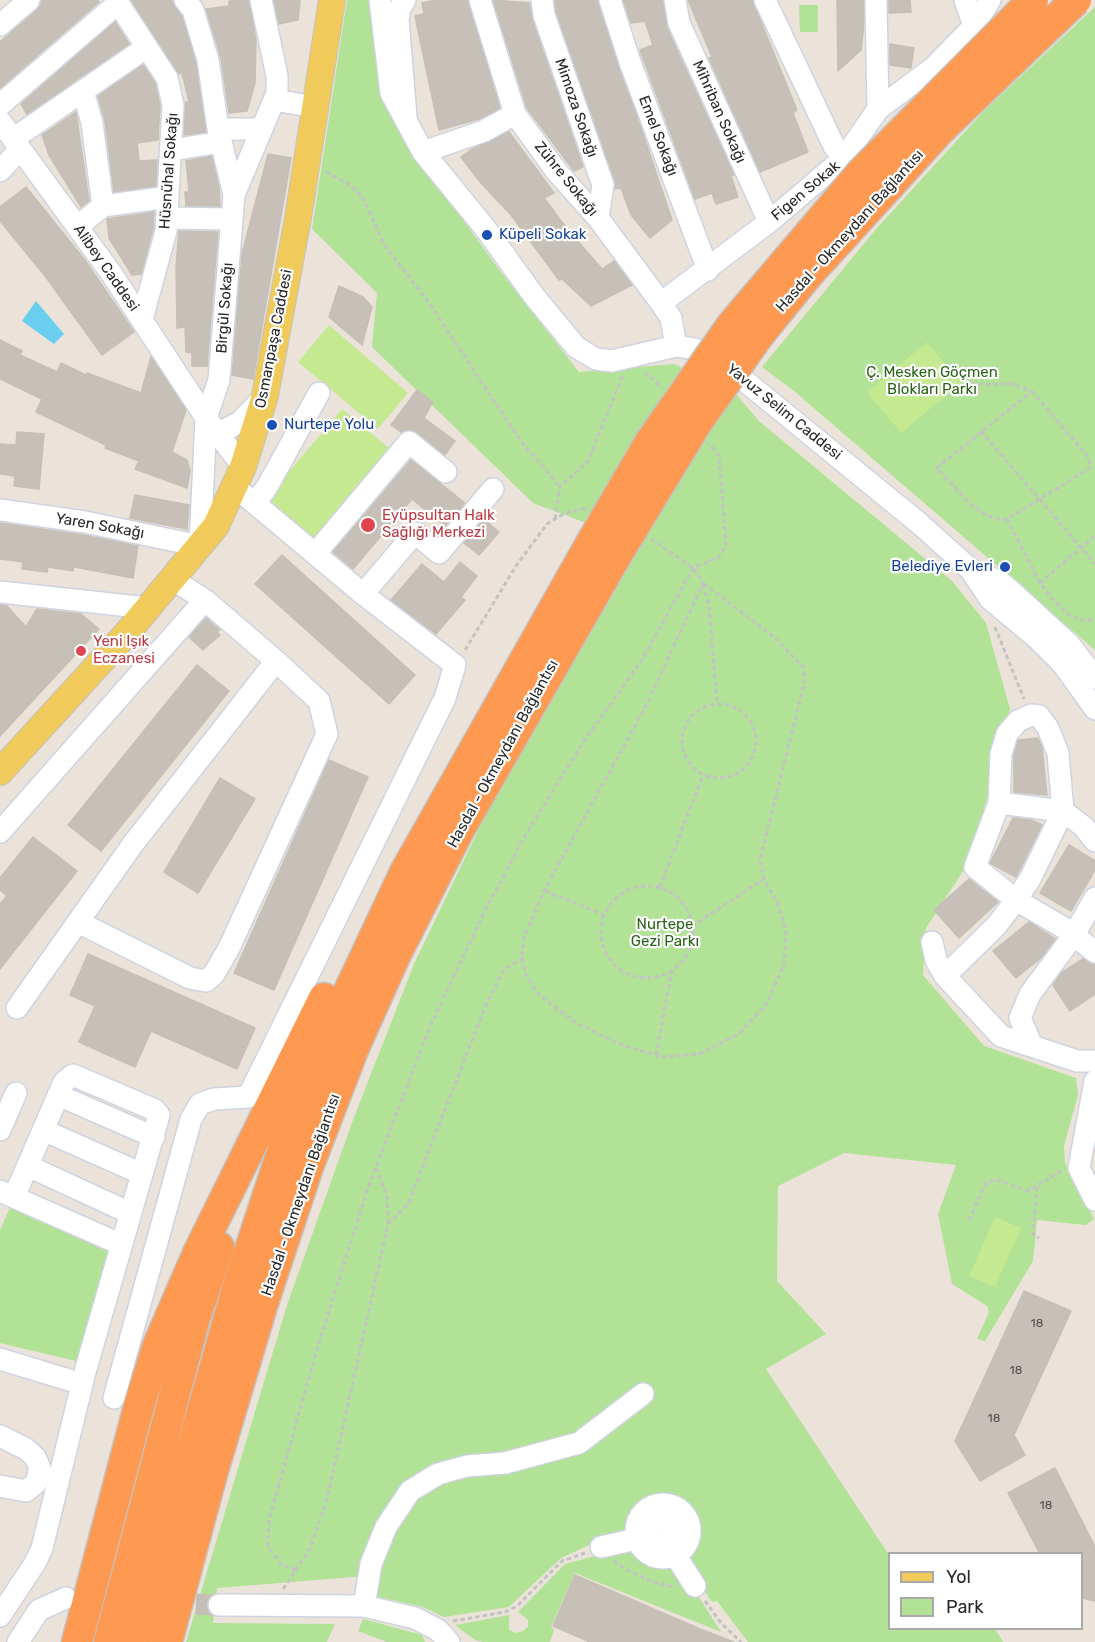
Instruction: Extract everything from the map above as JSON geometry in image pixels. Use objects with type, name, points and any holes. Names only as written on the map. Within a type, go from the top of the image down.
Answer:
[{"type":"highway","name":"Hasdal - Okmeydanı Bağlantısı","points":[[167,1642],[262,1306],[308,1167],[353,1050],[395,956],[603,551],[650,442],[731,326],[861,173],[1033,0]]},
{"type":"highway","name":"Hasdal - Okmeydanı Bağlantısı","points":[[136,1642],[238,1286],[286,1140],[348,989],[426,833],[603,551],[759,335],[806,276],[941,129],[1076,0]]},
{"type":"highway","points":[[77,1642],[136,1416],[158,1345],[198,1253],[371,905],[397,866],[426,833]]},
{"type":"highway","points":[[109,1642],[194,1321],[252,1147]]},
{"type":"main road","name":"Osmanpaşa Caddesi","points":[[0,772],[148,608],[200,546],[216,526],[238,477],[265,396],[307,162],[332,0]]},
{"type":"street","points":[[0,26],[29,0]]},
{"type":"street","name":"Birgül Sokağı","points":[[185,0],[193,10],[208,60],[219,135],[234,195]]},
{"type":"street","name":"Birgül Sokağı","points":[[209,433],[219,380],[234,195],[274,100],[277,76],[261,0]]},
{"type":"street","points":[[380,0],[391,93],[406,120]]},
{"type":"street","name":"Yavuz Selim Caddesi","points":[[405,0],[400,8],[398,19],[406,88],[406,120],[423,152],[486,228],[534,296],[576,347],[596,359],[612,361],[676,346],[695,349],[718,358],[746,379],[970,569],[990,599],[1039,640],[1062,663],[1095,709]]},
{"type":"street","name":"Zühre Sokağı","points":[[480,0],[515,114],[557,172],[598,218],[661,303],[671,318],[676,346]]},
{"type":"street","name":"Mimoza Sokağı","points":[[542,0],[544,15],[603,186],[598,218]]},
{"type":"street","name":"Emel Sokağı","points":[[610,0],[631,65],[708,270]]},
{"type":"street","name":"Mihriban Sokağı","points":[[675,0],[679,23],[769,222]]},
{"type":"street","points":[[765,0],[834,146],[844,158]]},
{"type":"street","points":[[876,0],[878,109]]},
{"type":"street","points":[[965,0],[974,26]]},
{"type":"street","name":"Figen Sokak","points":[[661,303],[708,270],[769,222],[844,158],[878,109],[933,68],[974,26],[990,0]]},
{"type":"street","points":[[0,105],[117,2]]},
{"type":"street","name":"Hüsnühal Sokağı","points":[[117,2],[167,78],[173,105],[166,231],[142,319]]},
{"type":"street","points":[[0,171],[16,144],[83,91],[147,47]]},
{"type":"street","points":[[83,91],[92,123],[103,206]]},
{"type":"street","points":[[274,100],[315,107]]},
{"type":"street","points":[[423,152],[484,131],[515,114]]},
{"type":"street","name":"Alibey Caddesi","points":[[0,122],[142,319],[209,433],[255,503],[363,594],[455,665]]},
{"type":"street","points":[[172,150],[219,135],[262,129]]},
{"type":"street","points":[[77,227],[103,206],[168,197]]},
{"type":"street","points":[[167,218],[231,219]]},
{"type":"street","points":[[255,503],[267,487],[319,393]]},
{"type":"street","points":[[200,546],[209,433],[240,422],[265,396]]},
{"type":"street","points":[[315,554],[409,442],[446,472]]},
{"type":"street","points":[[363,594],[416,533],[439,553],[493,489]]},
{"type":"street","name":"Yaren Sokağı","points":[[0,510],[85,522],[200,546]]},
{"type":"street","name":"Yavuz Selim Caddesi","points":[[970,569],[1000,582],[1011,591],[1070,645],[1095,678]]},
{"type":"street","points":[[78,922],[190,978],[206,981],[214,974],[229,948],[327,734],[319,701],[205,600],[172,579]]},
{"type":"street","points":[[0,592],[148,608]]},
{"type":"street","points":[[0,832],[205,600]]},
{"type":"street","points":[[17,1008],[132,844],[276,661]]},
{"type":"street","points":[[114,1398],[191,1119],[200,1104],[214,1099],[248,1096],[445,698],[455,665]]},
{"type":"street","points":[[945,976],[997,925],[1016,900],[1030,879],[1063,811],[1058,753],[1048,728],[1039,716],[1030,715],[1018,721],[1007,734],[1001,754],[999,803],[975,867],[1016,900],[1074,935],[1095,952]]},
{"type":"street","points":[[0,849],[50,776]]},
{"type":"street","points":[[999,803],[1063,811],[1084,827],[1095,840]]},
{"type":"street","points":[[1032,1046],[1020,1018],[1030,994],[1074,935],[1095,898]]},
{"type":"street","points":[[932,942],[936,960],[945,976],[1001,1036],[1077,1061],[1095,1061]]},
{"type":"street","points":[[3,1605],[35,1563],[42,1548],[82,1384],[120,1244],[159,1120],[155,1110],[73,1074],[68,1077],[58,1095],[28,1166],[7,1194],[120,1244]]},
{"type":"street","points":[[1095,1081],[1079,1168],[1083,1181],[1095,1200]]},
{"type":"street","points":[[0,1130],[16,1093]]},
{"type":"street","points":[[43,1130],[142,1174]]},
{"type":"street","points":[[28,1166],[130,1213]]},
{"type":"street","points":[[0,1359],[82,1384]]},
{"type":"street","points":[[364,1606],[371,1564],[386,1527],[401,1502],[417,1485],[438,1474],[457,1468],[505,1463],[579,1443],[643,1394]]},
{"type":"street","points":[[0,1436],[26,1449],[35,1457],[40,1468],[36,1483],[26,1491],[0,1486]]},
{"type":"street","points":[[601,1547],[661,1534],[695,1586]]},
{"type":"street","points":[[18,1642],[39,1610],[66,1598]]},
{"type":"street","points":[[219,1605],[364,1606],[421,1620],[438,1630],[449,1642]]},
{"type":"path","points":[[307,162],[345,182],[362,196],[385,246],[427,300],[520,441],[560,487]]},
{"type":"path","points":[[555,519],[560,487],[588,461],[629,358],[669,394]]},
{"type":"path","points":[[971,384],[1012,384],[1032,391],[1089,458],[1090,468],[1007,519],[981,512],[937,468],[981,430],[1032,391]]},
{"type":"path","points":[[981,430],[1095,564]]},
{"type":"path","points":[[296,1570],[281,1564],[268,1547],[269,1520],[319,1342],[376,1167],[429,1029],[488,904],[527,832],[586,738],[642,660],[693,568],[719,557],[726,545],[719,456],[705,438]]},
{"type":"path","points":[[455,665],[516,566],[547,524],[584,507],[595,509]]},
{"type":"path","points":[[1007,519],[1040,583],[1069,615],[1081,620],[1095,620]]},
{"type":"path","points":[[644,535],[693,568],[703,583],[709,605],[717,704]]},
{"type":"path","points":[[1040,583],[1095,536]]},
{"type":"path","points":[[703,583],[774,637],[804,668],[804,684],[782,764],[760,860],[764,879],[777,902],[786,930],[784,964],[766,1005],[739,1034],[699,1054],[663,1057],[619,1044],[575,1022],[540,996],[526,975],[522,958],[524,937],[544,891],[648,702],[703,583]]},
{"type":"path","points":[[997,605],[990,614],[1030,715]]},
{"type":"path","points":[[717,704],[731,706],[742,712],[753,727],[757,745],[747,767],[738,774],[714,779],[703,775],[685,758],[682,733],[695,712],[717,704]]},
{"type":"path","points":[[660,887],[703,775]]},
{"type":"path","points":[[692,926],[764,879]]},
{"type":"path","points":[[642,886],[660,887],[682,903],[692,926],[691,946],[684,960],[672,970],[658,976],[643,978],[628,974],[615,966],[606,954],[601,940],[604,915],[615,898],[627,890],[642,886]]},
{"type":"path","points":[[544,891],[604,915]]},
{"type":"path","points":[[388,1224],[408,1204],[488,1000],[504,970],[522,958]]},
{"type":"path","points":[[656,1055],[672,970]]},
{"type":"path","points":[[969,1220],[986,1182],[997,1180],[1023,1191],[1037,1187],[1080,1158]]},
{"type":"path","points":[[271,1606],[310,1549],[327,1499],[388,1224],[387,1196],[376,1167]]},
{"type":"path","points":[[1037,1187],[1034,1234],[1039,1238]]},
{"type":"path","points":[[453,1621],[505,1612],[517,1606],[562,1561],[601,1547],[627,1570],[653,1582],[675,1588],[695,1586],[721,1623],[741,1642]]},
{"type":"green space","name":"Nurtepe Gezi Parkı","points":[[347,0],[375,0],[394,124],[497,267],[579,372],[674,364],[735,393],[759,421],[952,581],[986,623],[1010,709],[971,859],[926,928],[923,975],[984,1046],[1076,1078],[1078,1095],[1064,1146],[1065,1163],[1094,1219],[1086,1225],[1037,1220],[1033,1261],[985,1341],[977,1339],[989,1312],[987,1306],[952,1284],[938,1214],[956,1165],[844,1153],[778,1186],[777,1281],[826,1334],[766,1369],[888,1553],[888,1630],[996,1630],[1003,1642],[748,1642],[717,1601],[712,1602],[684,1561],[693,1550],[696,1541],[695,1525],[690,1510],[675,1499],[663,1497],[650,1500],[635,1513],[631,1536],[587,1546],[561,1558],[509,1607],[444,1617],[423,1607],[374,1596],[375,1578],[354,1577],[217,1588],[213,1623],[335,1624],[327,1642],[186,1642],[287,1305],[353,1120],[414,964],[487,812],[642,544],[533,503],[372,347],[377,293],[312,229]]},
{"type":"green space","points":[[799,5],[818,5],[818,32],[800,32]]},
{"type":"green space","name":"Ç. Mesken Göçmen Blokları Parkı","points":[[1095,7],[1095,650],[794,391],[762,367],[877,228],[983,112]]},
{"type":"green space","points":[[329,325],[408,393],[378,429],[298,362]]},
{"type":"green space","name":"Ç. Mesken Göçmen Blokları Parkı","points":[[927,342],[961,383],[901,433],[867,392]]},
{"type":"green space","points":[[342,409],[396,454],[320,543],[267,498]]},
{"type":"green space","points":[[12,1203],[113,1250],[76,1361],[0,1343],[0,1230]]},
{"type":"green space","points":[[995,1217],[1021,1228],[995,1287],[969,1276]]},
{"type":"green space","points":[[674,1509],[684,1520],[686,1527],[687,1535],[682,1548],[675,1539],[675,1529],[668,1521]]},
{"type":"green space","points":[[636,1545],[653,1561],[663,1563],[676,1561],[721,1632],[575,1573],[551,1627],[554,1630],[550,1642],[483,1642],[475,1640],[455,1625],[509,1615],[509,1630],[516,1633],[523,1631],[528,1627],[528,1620],[518,1612],[565,1564]]},
{"type":"green space","points":[[363,1619],[422,1635],[425,1642],[387,1642],[358,1631]]},
{"type":"water","points":[[36,301],[64,334],[54,344],[22,321]]},
{"type":"building","points":[[41,0],[98,0],[99,2],[0,88],[0,42],[37,10]]},
{"type":"building","points":[[131,0],[171,0],[182,16],[196,63],[206,132],[184,135],[185,102],[189,102],[182,73],[179,74]]},
{"type":"building","points":[[249,0],[256,40],[255,83],[247,111],[229,113],[221,58],[206,9],[229,6],[229,1]]},
{"type":"building","points":[[274,0],[300,1],[298,20],[279,24]]},
{"type":"building","points":[[437,0],[468,0],[500,108],[479,119],[439,130],[415,16],[424,14],[422,3]]},
{"type":"building","points":[[493,0],[530,3],[532,19],[583,167],[574,171],[527,108]]},
{"type":"building","points":[[555,0],[598,0],[672,220],[650,238],[631,215],[621,188],[615,189],[615,181],[556,12]]},
{"type":"building","points":[[623,0],[663,0],[667,28],[734,175],[731,176],[738,197],[716,204],[712,193],[695,199],[640,50],[653,45],[645,21],[631,23]]},
{"type":"building","points":[[688,0],[752,0],[797,110],[793,113],[808,152],[760,172],[709,58],[712,57]]},
{"type":"building","points":[[837,0],[863,0],[864,23],[861,50],[838,71]]},
{"type":"building","points":[[889,0],[910,0],[911,12],[889,13]]},
{"type":"building","points":[[115,22],[129,44],[27,114],[21,104]]},
{"type":"building","points":[[890,44],[914,48],[911,68],[890,65]]},
{"type":"building","points":[[143,65],[155,83],[160,106],[158,140],[137,143],[139,161],[157,160],[156,186],[114,192],[105,121],[98,96]]},
{"type":"building","points":[[76,112],[89,201],[81,207],[49,155],[42,135]]},
{"type":"building","points":[[509,132],[554,193],[544,198],[568,230],[602,269],[614,261],[632,285],[591,306],[562,279],[559,280],[511,215],[480,182],[461,157],[472,149]]},
{"type":"building","points":[[268,154],[291,158],[253,379],[232,375],[242,254]]},
{"type":"building","points":[[212,156],[219,188],[220,206],[186,206],[185,192],[189,192],[186,161]]},
{"type":"building","points":[[26,187],[84,259],[134,332],[102,355],[45,276],[0,221],[0,207]]},
{"type":"building","points":[[154,212],[153,229],[141,274],[132,275],[109,238],[107,219]]},
{"type":"building","points":[[179,231],[218,232],[207,366],[192,366],[192,353],[186,352],[185,327],[177,328],[176,267]]},
{"type":"building","points":[[339,286],[363,297],[372,307],[362,345],[329,317]]},
{"type":"building","points":[[0,340],[22,351],[20,355],[57,372],[61,363],[86,375],[87,373],[141,393],[151,357],[186,410],[172,452],[187,460],[190,471],[187,488],[135,469],[139,461],[105,448],[106,445],[36,412],[42,399],[0,379]]},
{"type":"building","points":[[417,390],[433,402],[424,418],[455,441],[445,455],[417,432],[410,429],[401,432],[391,425]]},
{"type":"building","points":[[17,432],[44,434],[39,489],[14,486],[15,476],[0,474],[0,444],[16,445]]},
{"type":"building","points":[[411,460],[465,503],[445,526],[412,499],[353,569],[333,552]]},
{"type":"building","points":[[135,495],[189,505],[187,529],[130,518]]},
{"type":"building","points":[[484,519],[499,532],[479,555],[464,543]]},
{"type":"building","points":[[0,523],[83,535],[138,546],[133,578],[74,567],[73,571],[48,567],[47,572],[22,569],[23,562],[0,559]]},
{"type":"building","points":[[282,555],[415,675],[389,704],[255,584]]},
{"type":"building","points":[[460,562],[477,576],[461,597],[465,600],[436,634],[391,600],[422,564],[444,582]]},
{"type":"building","points":[[0,605],[6,605],[26,627],[37,609],[81,614],[99,629],[0,736]]},
{"type":"building","points":[[206,618],[220,630],[217,632],[220,635],[203,650],[189,637]]},
{"type":"building","points":[[197,665],[229,691],[101,851],[68,825]]},
{"type":"building","points":[[1038,738],[1042,747],[1047,795],[1014,792],[1014,756],[1018,740]]},
{"type":"building","points":[[329,760],[368,777],[274,990],[234,973]]},
{"type":"building","points":[[220,778],[255,799],[198,893],[164,872]]},
{"type":"building","points":[[1013,818],[1031,820],[1042,825],[1016,877],[990,863]]},
{"type":"building","points":[[33,837],[77,871],[0,969],[0,904],[7,896],[0,890],[0,878]]},
{"type":"building","points":[[1069,845],[1095,861],[1095,870],[1071,911],[1040,893]]},
{"type":"building","points":[[969,879],[998,902],[959,938],[934,910]]},
{"type":"building","points":[[1029,922],[1055,939],[1041,958],[1016,978],[993,951]]},
{"type":"building","points":[[88,954],[255,1028],[237,1069],[151,1031],[135,1067],[79,1042],[95,1006],[70,995]]},
{"type":"building","points":[[1083,959],[1095,964],[1095,994],[1070,1011],[1053,985],[1061,973]]},
{"type":"building","points":[[1024,1291],[1071,1311],[1014,1435],[1025,1455],[980,1481],[955,1441]]},
{"type":"building","points":[[1055,1468],[1095,1547],[1095,1601],[1083,1598],[1083,1552],[1039,1552],[1008,1493]]},
{"type":"building","points":[[575,1575],[734,1642],[590,1642],[553,1626]]},
{"type":"tunnel","points":[[165,1603],[219,1605]]},
{"type":"place","name":"Küpeli Sokak","points":[[487,235]]},
{"type":"place","name":"Nurtepe Yolu","points":[[272,425]]},
{"type":"place","name":"Eyüpsultan Halk Sağlığı Merkezi","points":[[368,525]]},
{"type":"place","name":"Belediye Evleri","points":[[1005,567]]},
{"type":"place","name":"Yeni Işık Eczanesi","points":[[81,651]]}]
